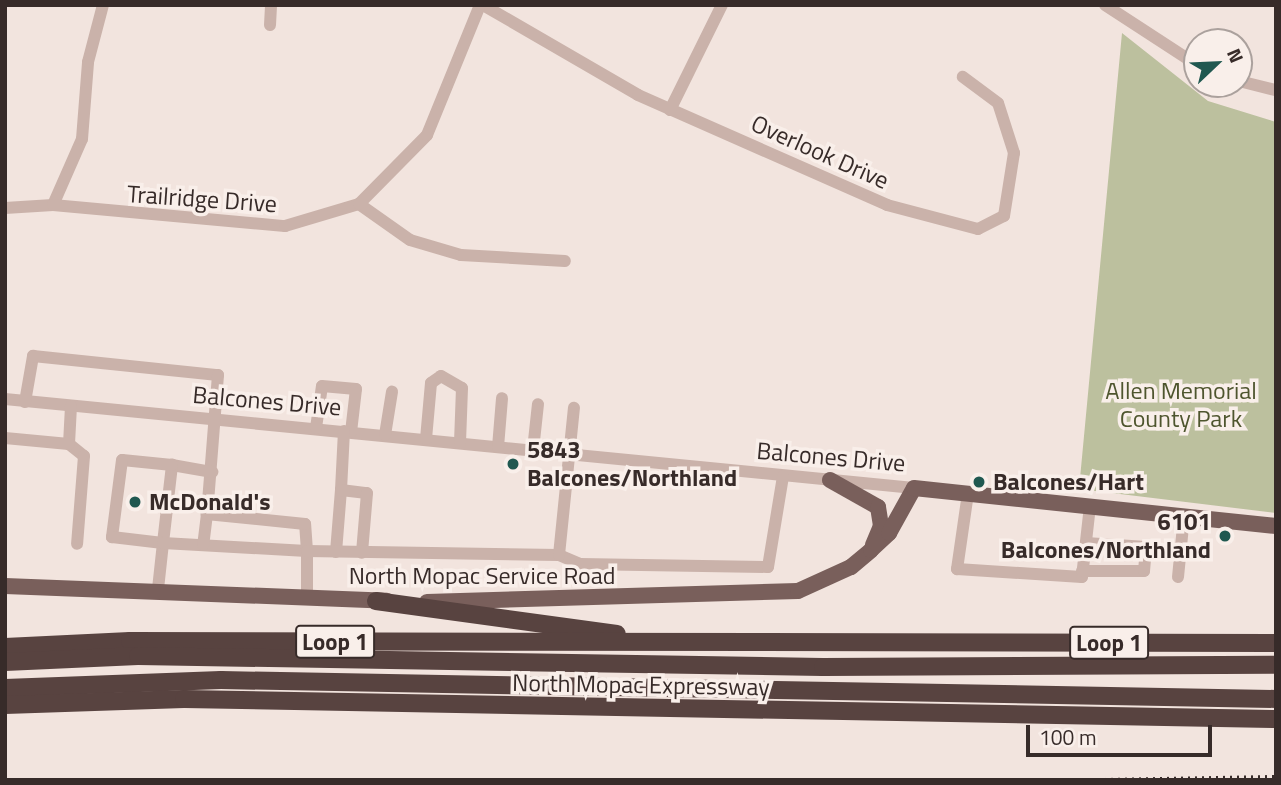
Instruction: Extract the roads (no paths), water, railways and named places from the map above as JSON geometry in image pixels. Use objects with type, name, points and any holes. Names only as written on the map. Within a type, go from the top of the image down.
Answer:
[{"type":"highway","points":[[376,601],[665,641]]},
{"type":"highway","name":"North Mopac Expressway","points":[[5,647],[665,641],[1276,643]]},
{"type":"highway","points":[[706,664],[907,657],[942,643]]},
{"type":"highway","points":[[5,662],[138,656],[706,664],[1276,665]]},
{"type":"highway","points":[[5,688],[85,691],[675,690],[1276,699]]},
{"type":"highway","points":[[675,690],[877,714]]},
{"type":"highway","name":"North Mopac Expressway","points":[[5,705],[85,691],[877,714],[1276,719]]},
{"type":"main road","points":[[830,480],[878,508],[881,526],[871,550]]},
{"type":"main road","name":"Balcones Drive","points":[[914,488],[1276,526]]},
{"type":"main road","name":"North Mopac Service Road","points":[[5,586],[158,589],[376,601],[776,595],[825,582],[871,550],[889,533],[914,488]]},
{"type":"street","points":[[53,205],[82,139],[88,62],[103,5]]},
{"type":"street","points":[[270,25],[271,5]]},
{"type":"street","name":"Trailridge Drive","points":[[5,208],[53,205],[250,226],[285,226],[359,204],[427,135],[482,5]]},
{"type":"street","name":"Overlook Drive","points":[[482,5],[602,79],[670,110],[887,205],[978,229],[1004,216],[1014,153],[998,103],[963,77]]},
{"type":"street","points":[[670,110],[722,5]]},
{"type":"street","points":[[1105,5],[1183,56]]},
{"type":"street","points":[[1253,84],[1276,90]]},
{"type":"street","points":[[359,204],[410,240],[461,255],[565,261]]},
{"type":"street","points":[[25,402],[33,356],[218,375],[218,419],[203,545]]},
{"type":"street","points":[[426,439],[431,383],[442,376],[462,388],[460,443]]},
{"type":"street","points":[[316,428],[322,386],[356,389],[348,432],[336,552]]},
{"type":"street","points":[[385,435],[391,392]]},
{"type":"street","points":[[498,447],[502,398]]},
{"type":"street","name":"Balcones Drive","points":[[5,400],[914,488]]},
{"type":"street","points":[[533,450],[538,404]]},
{"type":"street","points":[[69,444],[71,406]]},
{"type":"street","points":[[559,555],[573,408]]},
{"type":"street","points":[[5,438],[69,444],[84,456],[76,544]]},
{"type":"street","points":[[212,472],[122,460],[112,537],[163,543],[307,551],[559,555],[580,564],[768,566],[783,475]]},
{"type":"street","points":[[158,589],[172,466]]},
{"type":"street","points":[[341,490],[368,493],[362,553]]},
{"type":"street","points":[[968,493],[957,569],[1082,577],[1090,506]]},
{"type":"street","points":[[207,514],[305,524],[307,597]]},
{"type":"street","points":[[1178,577],[1184,516]]},
{"type":"street","points":[[1082,571],[1144,571],[1146,547],[1086,543]]},
{"type":"railway","points":[[1104,780],[1276,777]]},
{"type":"place","name":"5843 Balcones/Northland","points":[[513,464]]},
{"type":"place","name":"Balcones/Hart","points":[[979,482]]},
{"type":"place","name":"McDonald's","points":[[135,502]]},
{"type":"place","name":"6101 Balcones/Northland","points":[[1225,536]]},
{"type":"park label","name":"Allen Memorial County Park","points":[[1181,405]]}]
